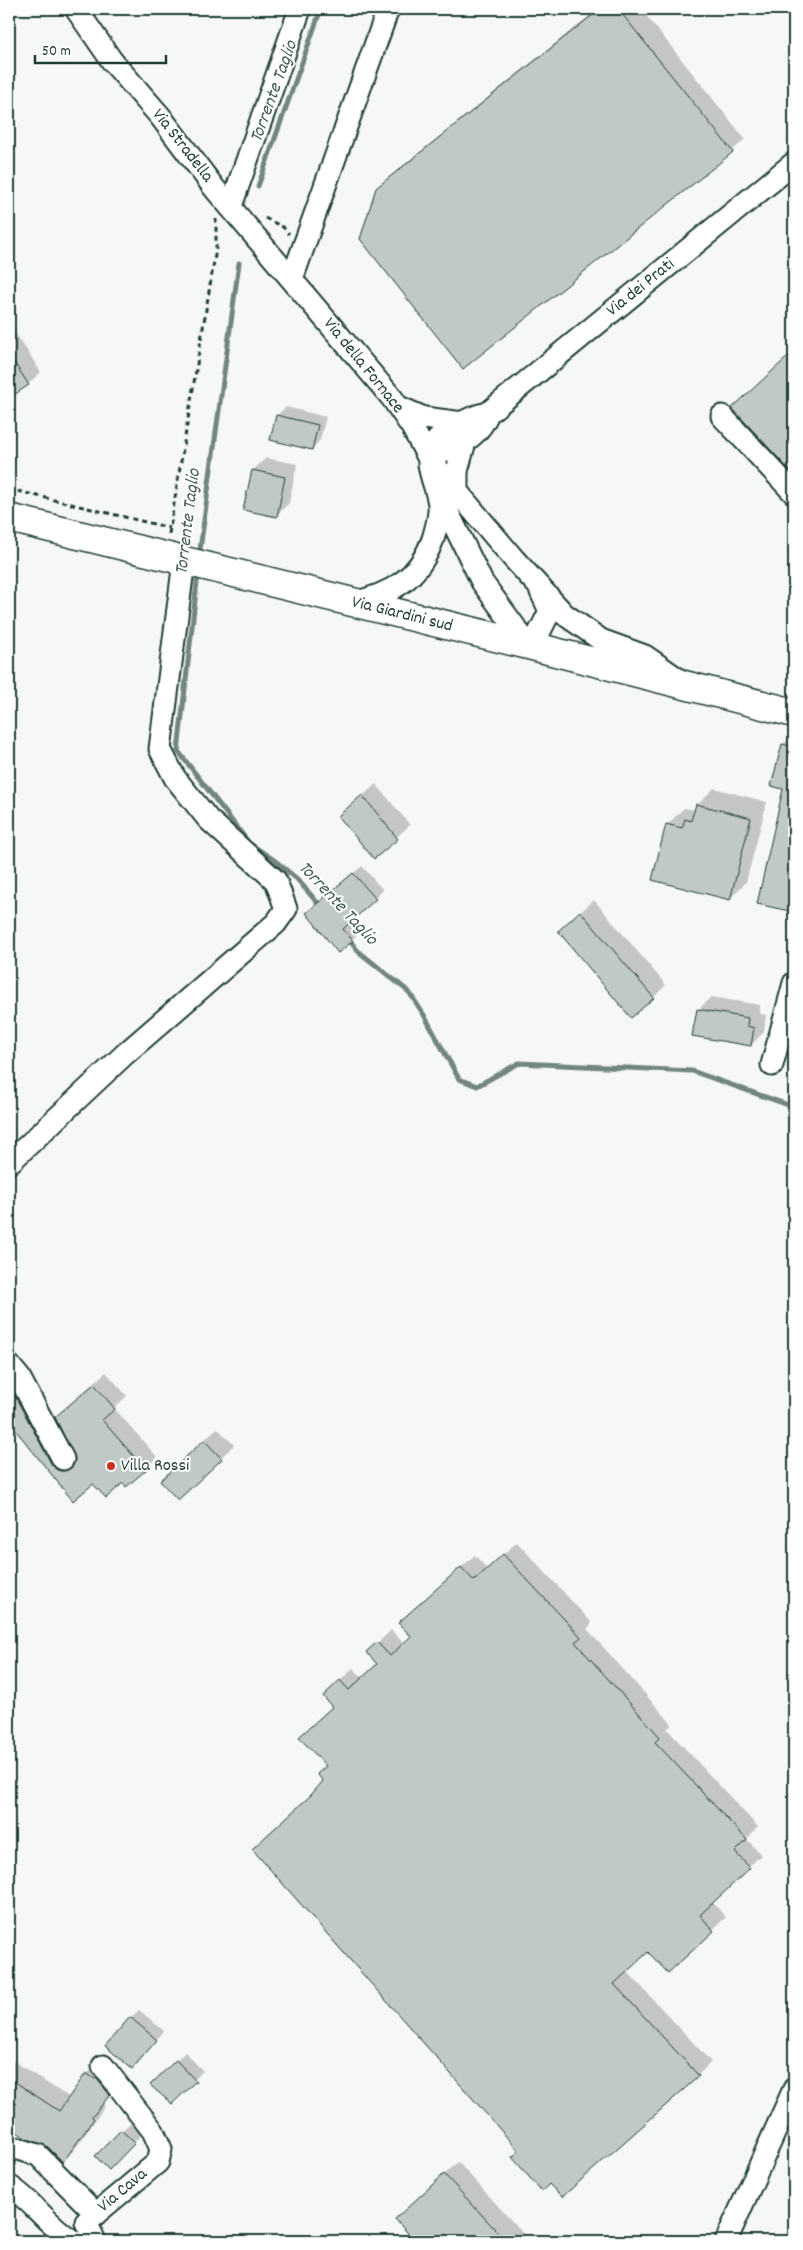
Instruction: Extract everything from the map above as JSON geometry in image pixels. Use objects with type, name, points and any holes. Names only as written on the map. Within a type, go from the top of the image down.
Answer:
[{"type":"main road","name":"Via Giardini sud","points":[[9,518],[528,645],[687,686],[791,709]]},
{"type":"street","name":"Via Stradella","points":[[76,9],[112,61],[178,138],[215,189],[292,279]]},
{"type":"street","points":[[231,206],[300,9]]},
{"type":"street","points":[[292,279],[388,9]]},
{"type":"street","name":"Via dei Prati","points":[[428,456],[464,432],[477,415],[488,413],[794,163]]},
{"type":"street","name":"Via della Fornace","points":[[292,279],[397,407],[412,427],[428,456]]},
{"type":"street","points":[[397,407],[464,432],[457,471],[457,491]]},
{"type":"street","points":[[722,416],[794,493]]},
{"type":"street","points":[[353,603],[374,598],[389,591],[418,569],[426,557],[437,527],[439,506],[428,456]]},
{"type":"street","points":[[428,456],[541,590],[564,614],[601,640],[646,656],[687,686]]},
{"type":"street","points":[[434,482],[460,540],[482,582],[528,645],[538,635],[550,611],[541,590]]},
{"type":"street","points":[[9,1163],[125,1054],[276,923],[286,908],[276,882],[208,819],[175,778],[160,749],[193,563]]},
{"type":"street","points":[[772,1065],[794,983]]},
{"type":"street","points":[[9,1365],[19,1377],[63,1458]]},
{"type":"street","name":"Via Cava","points":[[95,2241],[86,2222],[158,2162],[161,2149],[153,2131],[102,2066]]},
{"type":"street","points":[[726,2241],[794,2089]]},
{"type":"street","points":[[9,2146],[38,2155],[96,2214]]},
{"type":"street","points":[[9,2186],[24,2195],[57,2231],[73,2241]]},
{"type":"path","points":[[9,489],[170,528],[216,249],[215,189]]},
{"type":"path","points":[[263,216],[283,228],[303,249]]},
{"type":"building","points":[[600,9],[618,9],[733,152],[463,369],[360,239],[376,188]]},
{"type":"building","points":[[794,351],[794,475],[732,408]]},
{"type":"building","points":[[9,355],[29,385],[9,398]]},
{"type":"building","points":[[276,415],[318,425],[312,450],[270,440]]},
{"type":"building","points":[[252,470],[285,477],[277,517],[243,510]]},
{"type":"building","points":[[782,744],[794,747],[794,912],[757,904],[783,789],[771,786]]},
{"type":"building","points":[[362,795],[398,839],[374,859],[338,816]]},
{"type":"building","points":[[696,804],[751,818],[730,900],[652,880],[666,824],[682,828],[685,819],[691,821]]},
{"type":"building","points":[[353,873],[376,899],[343,929],[353,941],[338,953],[306,913]]},
{"type":"building","points":[[580,911],[654,998],[631,1018],[558,931]]},
{"type":"building","points":[[697,1009],[748,1018],[747,1026],[754,1028],[751,1046],[692,1036]]},
{"type":"building","points":[[94,1384],[115,1409],[102,1420],[146,1470],[126,1487],[123,1483],[106,1498],[93,1484],[73,1501],[9,1422],[9,1390],[16,1398],[52,1465],[57,1470],[63,1471],[73,1466],[75,1459],[55,1417]]},
{"type":"building","points":[[204,1440],[222,1459],[178,1500],[160,1481]]},
{"type":"building","points":[[503,1554],[581,1637],[575,1642],[660,1737],[655,1742],[747,1840],[735,1852],[750,1868],[700,1915],[714,1931],[668,1973],[648,1952],[614,1984],[699,2076],[562,2197],[549,2184],[542,2191],[530,2178],[512,2157],[519,2151],[252,1849],[311,1795],[323,1781],[317,1774],[326,1766],[299,1737],[332,1707],[323,1696],[340,1680],[349,1690],[377,1664],[366,1652],[377,1642],[390,1656],[411,1636],[398,1623],[461,1567],[474,1581]]},
{"type":"building","points":[[130,2017],[157,2040],[132,2069],[105,2046]]},
{"type":"building","points":[[176,2060],[196,2081],[172,2104],[150,2085]]},
{"type":"building","points":[[86,2073],[96,2078],[110,2095],[92,2117],[94,2119],[63,2162],[47,2146],[25,2138],[9,2126],[9,2078],[59,2111]]},
{"type":"building","points":[[121,2130],[135,2143],[109,2170],[95,2156]]},
{"type":"building","points":[[444,2174],[506,2241],[415,2241],[395,2219]]},
{"type":"waterway","name":"Torrente Taglio","points":[[258,186],[321,9]]},
{"type":"waterway","name":"Torrente Taglio","points":[[199,557],[239,263]]},
{"type":"waterway","name":"Torrente Taglio","points":[[198,573],[178,751],[249,843],[297,879],[322,908]]},
{"type":"waterway","name":"Torrente Taglio","points":[[347,937],[358,951],[409,992],[424,1015],[459,1079],[477,1086],[519,1063],[692,1071],[794,1107]]},
{"type":"place","name":"Villa Rossi","points":[[111,1466]]}]
